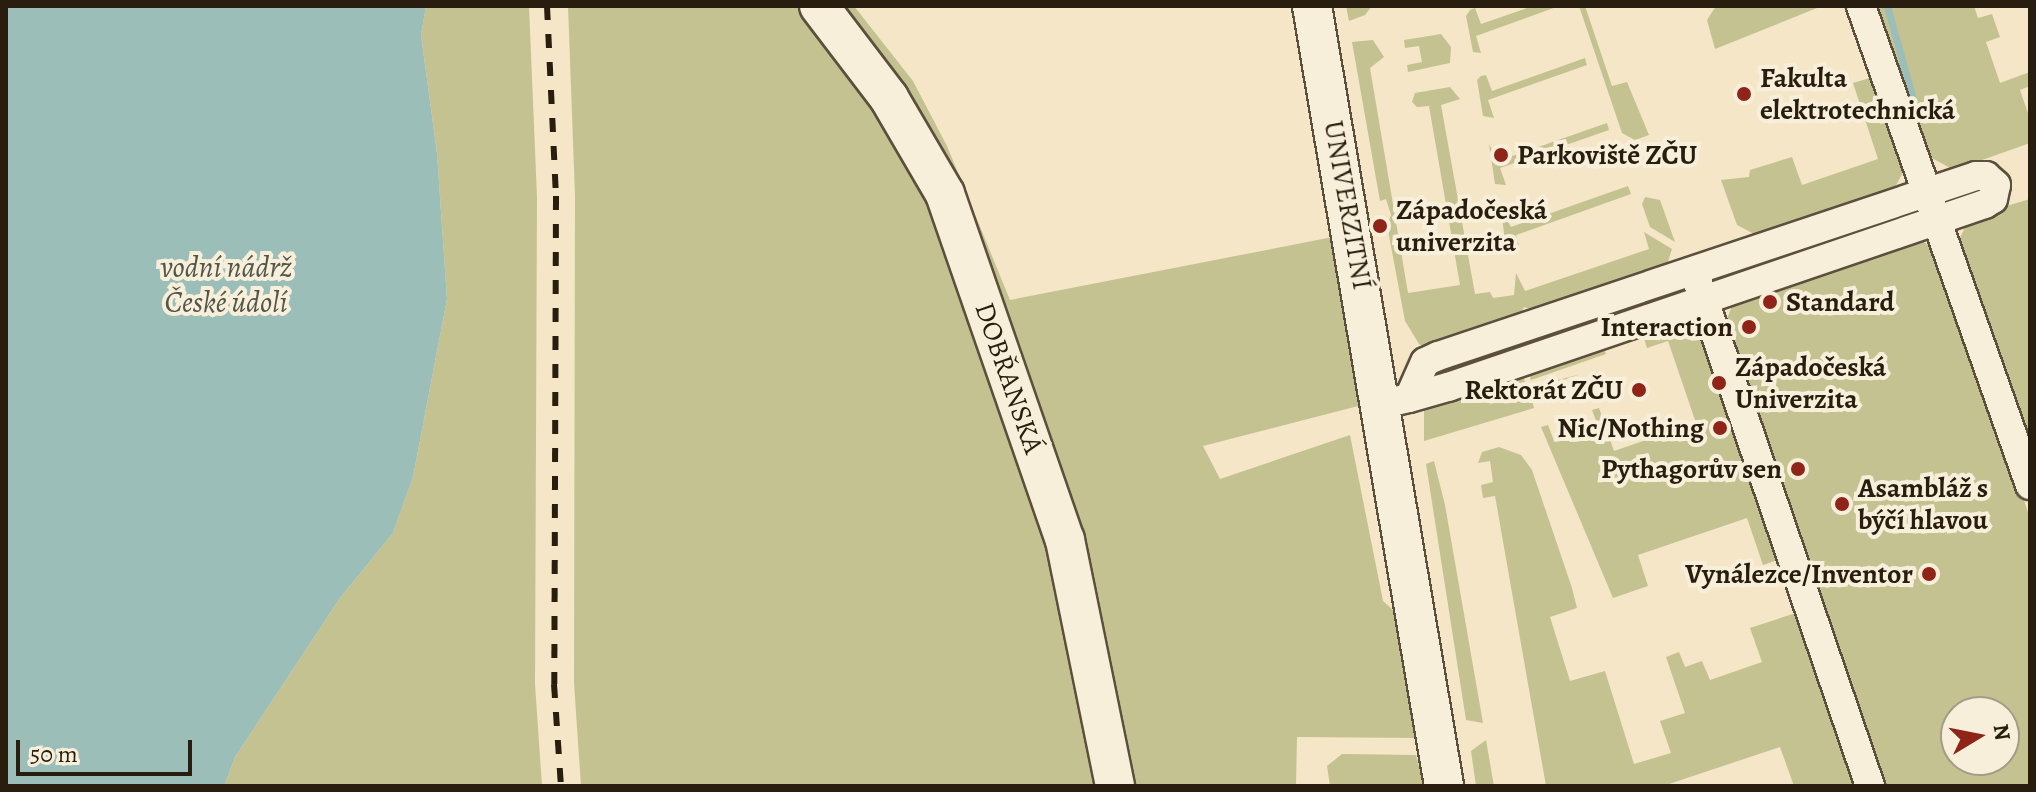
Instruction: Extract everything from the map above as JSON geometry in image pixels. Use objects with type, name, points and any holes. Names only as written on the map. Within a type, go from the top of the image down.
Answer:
[{"type":"street","name":"DOBŘANSKÁ","points":[[819,6],[889,98],[945,194],[1065,540],[1115,786]]},
{"type":"street","name":"UNIVERZITNÍ","points":[[1312,6],[1396,401],[1444,786]]},
{"type":"street","points":[[1861,6],[2030,485]]},
{"type":"street","points":[[1981,175],[1996,185],[1989,202],[1396,401],[1425,362],[1438,356],[1693,265],[1981,175]]},
{"type":"street","points":[[1693,265],[1870,786]]},
{"type":"shaded area","points":[[426,6],[529,6],[537,197],[535,684],[542,786],[224,786],[235,757],[340,598],[393,533],[413,477],[447,299],[437,153],[421,35]]},
{"type":"shaded area","points":[[568,6],[854,6],[913,81],[947,146],[1010,300],[1338,236],[1366,404],[1203,446],[1220,479],[1350,435],[1383,601],[1394,611],[1405,632],[1419,738],[1297,737],[1296,786],[581,786],[574,683],[575,196]]},
{"type":"shaded area","points":[[1346,6],[1372,6],[1365,15],[1349,21]]},
{"type":"shaded area","points":[[1533,6],[1559,6],[1476,36],[1481,53],[1473,52],[1466,16],[1470,10],[1475,8],[1481,24]]},
{"type":"shaded area","points":[[1579,6],[1585,6],[1612,86],[1627,82],[1649,135],[1635,140],[1622,133]]},
{"type":"shaded area","points":[[1716,6],[1822,6],[1715,49],[1707,20]]},
{"type":"shaded area","points":[[1878,6],[1974,6],[1978,18],[1992,14],[2000,37],[1986,42],[2000,83],[2030,72],[2030,86],[2020,90],[2030,119],[2030,143],[1954,170],[1928,156]]},
{"type":"shaded area","points":[[1441,34],[1451,47],[1450,63],[1408,72],[1407,65],[1422,62],[1419,46],[1405,48],[1404,40]]},
{"type":"shaded area","points":[[1373,40],[1384,57],[1370,68],[1408,293],[1460,285],[1429,106],[1417,107],[1412,102],[1415,93],[1450,87],[1460,99],[1441,105],[1475,294],[1490,292],[1493,298],[1514,295],[1516,273],[1525,291],[1649,249],[1644,232],[1672,249],[1666,268],[1536,311],[1524,307],[1519,317],[1424,347],[1419,344],[1405,321],[1387,225],[1391,215],[1386,199],[1380,201],[1352,42]]},
{"type":"shaded area","points":[[1585,58],[1587,65],[1488,100],[1494,118],[1483,116],[1477,80],[1481,76],[1486,75],[1492,91]]},
{"type":"shaded area","points":[[1873,77],[1908,163],[1893,191],[1758,236],[1737,225],[1721,180],[1749,177],[1750,170],[1792,157],[1802,185],[1878,159],[1853,83]]},
{"type":"shaded area","points":[[1607,123],[1609,130],[1500,168],[1506,185],[1495,184],[1489,144],[1498,161]]},
{"type":"shaded area","points":[[1628,186],[1631,194],[1516,235],[1520,249],[1511,253],[1506,249],[1501,209],[1511,227]]},
{"type":"shaded area","points":[[1645,197],[1660,200],[1675,242],[1650,227],[1642,204]]},
{"type":"shaded area","points":[[2030,199],[2030,455],[1958,242],[1970,217]]},
{"type":"shaded area","points":[[1907,211],[1909,217],[1732,276],[1731,272]]},
{"type":"shaded area","points":[[1914,237],[1940,251],[2030,518],[2030,786],[1881,786],[1725,324],[1736,296]]},
{"type":"shaded area","points":[[1666,291],[1670,298],[1438,374],[1438,369]]},
{"type":"shaded area","points":[[1674,317],[1705,333],[1784,558],[1763,565],[1747,518],[1638,555],[1648,586],[1613,598],[1541,427],[1548,425],[1554,441],[1562,439],[1598,426],[1592,410],[1599,408],[1614,451],[1696,423],[1668,341],[1647,348],[1641,329]]},
{"type":"shaded area","points":[[1601,342],[1606,354],[1531,380],[1526,367]]},
{"type":"shaded area","points":[[1521,369],[1527,388],[1581,374],[1529,391],[1534,408],[1424,441],[1424,406]]},
{"type":"shaded area","points":[[1499,447],[1521,455],[1532,470],[1572,588],[1577,608],[1550,617],[1570,681],[1605,671],[1634,764],[1671,753],[1660,721],[1685,713],[1666,657],[1679,652],[1685,667],[1702,661],[1710,680],[1762,662],[1750,628],[1802,611],[1859,786],[1794,786],[1780,747],[1663,786],[1546,786],[1495,496],[1483,498],[1481,485],[1493,482],[1490,461],[1478,463],[1482,452]]},
{"type":"shaded area","points":[[1434,461],[1445,505],[1483,723],[1466,720],[1426,464]]},
{"type":"shaded area","points":[[1486,740],[1494,786],[1476,786],[1471,751]]},
{"type":"shaded area","points":[[1342,754],[1416,755],[1424,786],[1330,786],[1327,766]]},
{"type":"water","name":"vodní nádrž České údolí","points":[[6,6],[426,6],[421,35],[437,153],[447,299],[413,477],[393,533],[340,598],[235,757],[224,786],[6,786]]},
{"type":"waterway","points":[[1887,6],[1918,117]]},
{"type":"railway","points":[[547,6],[556,196],[554,684],[561,786]]},
{"type":"place","name":"Fakulta elektrotechnická","points":[[1744,94]]},
{"type":"place","name":"Parkoviště ZČU","points":[[1501,155]]},
{"type":"place","name":"Západočeská univerzita","points":[[1380,226]]},
{"type":"place","name":"Standard","points":[[1770,302]]},
{"type":"place","name":"Interaction","points":[[1749,327]]},
{"type":"place","name":"Západočeská Univerzita","points":[[1719,383]]},
{"type":"place","name":"Rektorát ZČU","points":[[1639,390]]},
{"type":"place","name":"Nic/Nothing","points":[[1720,428]]},
{"type":"place","name":"Pythagorův sen","points":[[1798,469]]},
{"type":"place","name":"Asambláž s býčí hlavou","points":[[1842,504]]},
{"type":"place","name":"Vynálezce/Inventor","points":[[1929,574]]}]
